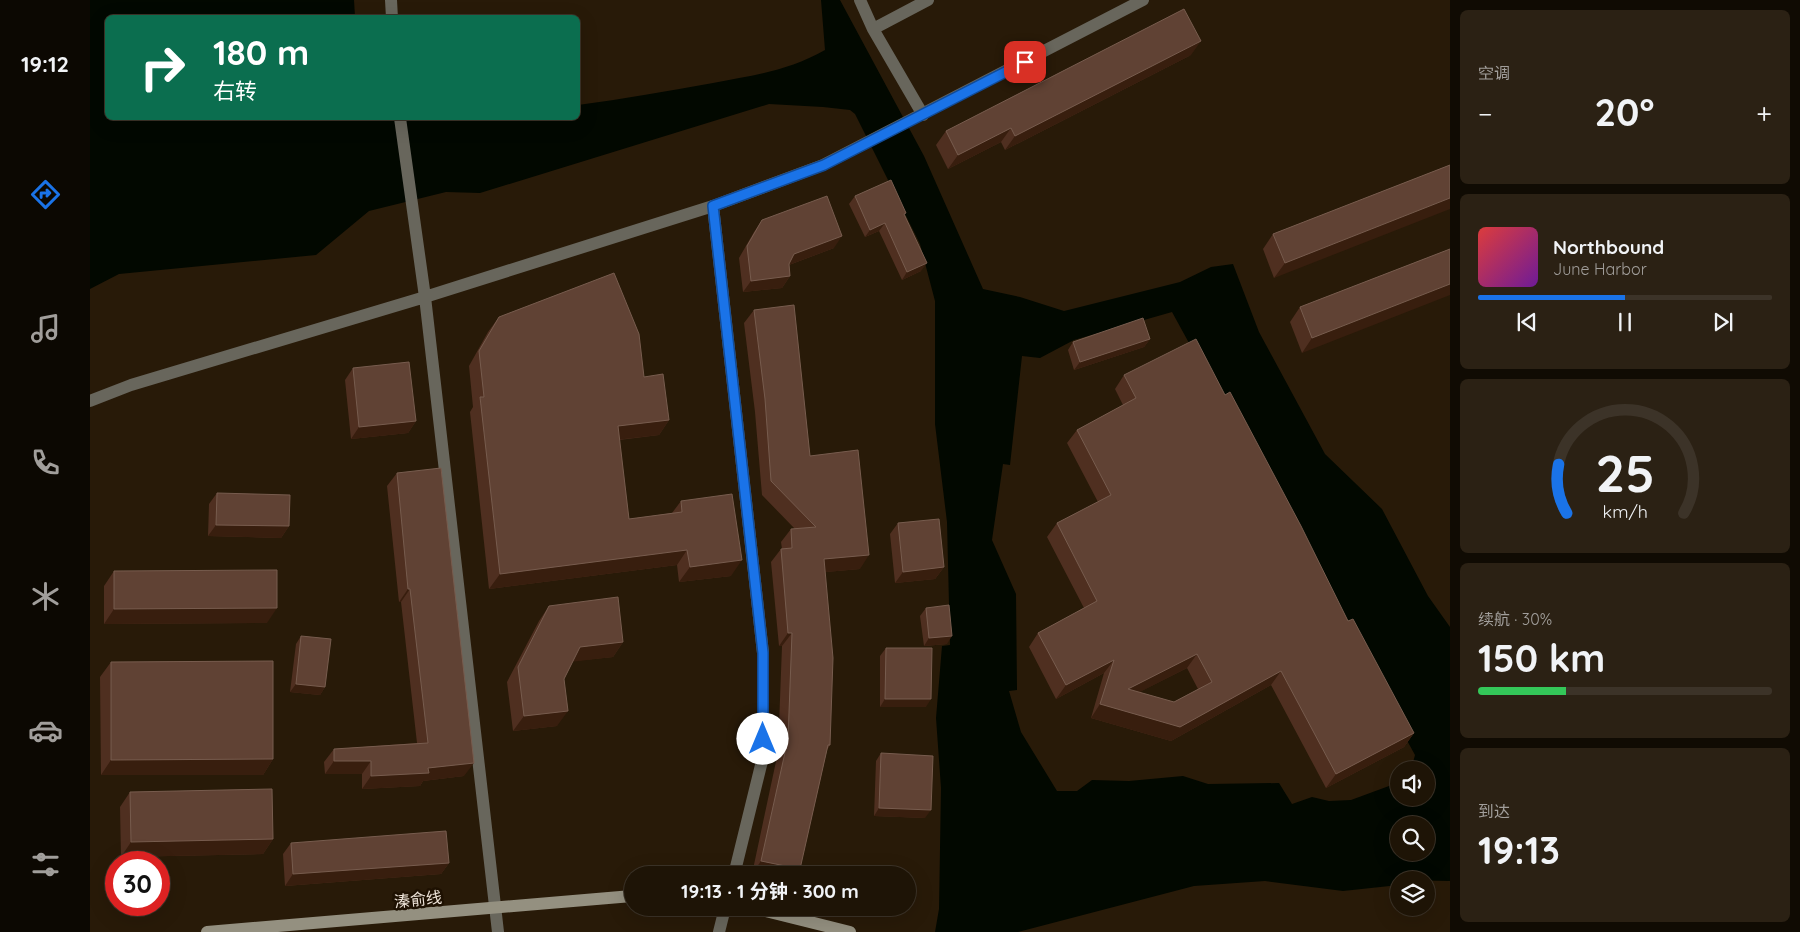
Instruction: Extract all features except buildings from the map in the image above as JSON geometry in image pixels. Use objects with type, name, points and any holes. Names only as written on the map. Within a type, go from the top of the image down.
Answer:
[{"type":"main road","name":"溱俞线","points":[[207,932],[406,917],[624,897]]},
{"type":"main road","points":[[786,916],[850,932]]},
{"type":"street","points":[[391,0],[392,15]]},
{"type":"street","points":[[860,0],[873,29],[923,115]]},
{"type":"street","points":[[873,29],[928,0]]},
{"type":"street","points":[[90,401],[131,385],[425,297],[713,206],[824,165],[1143,0]]},
{"type":"street","points":[[400,120],[425,297],[497,907],[498,932]]},
{"type":"street","points":[[713,206],[763,653],[763,757],[736,866]]},
{"type":"street","points":[[719,932],[723,916]]},
{"type":"shaded area","points":[[90,0],[354,0],[355,15],[105,15],[105,120],[580,120],[580,105],[757,75],[784,68],[811,57],[825,50],[821,0],[840,0],[924,156],[983,289],[1020,297],[1064,311],[1180,282],[1211,267],[1233,264],[1259,332],[1325,454],[1382,509],[1428,596],[1450,627],[1450,881],[1435,881],[1435,871],[1390,871],[1390,886],[1343,891],[1265,881],[1194,886],[1018,932],[935,932],[939,909],[941,788],[936,718],[942,646],[950,645],[947,522],[935,424],[935,301],[920,244],[855,114],[850,110],[769,104],[480,193],[446,192],[369,211],[316,255],[119,274],[90,289]],"holes":[[[1172,312],[1415,755],[1413,761],[1435,761],[1435,806],[1390,806],[1390,785],[1351,800],[1329,801],[1312,797],[1292,804],[1279,783],[1208,784],[1183,776],[1129,781],[1092,780],[1077,791],[1057,791],[1021,732],[1009,691],[1017,690],[1016,594],[992,540],[1003,464],[1010,465],[1022,356],[1040,358],[1074,340]]]},
{"type":"route","points":[[763,739],[763,653],[713,206],[824,165],[1025,62]]}]
